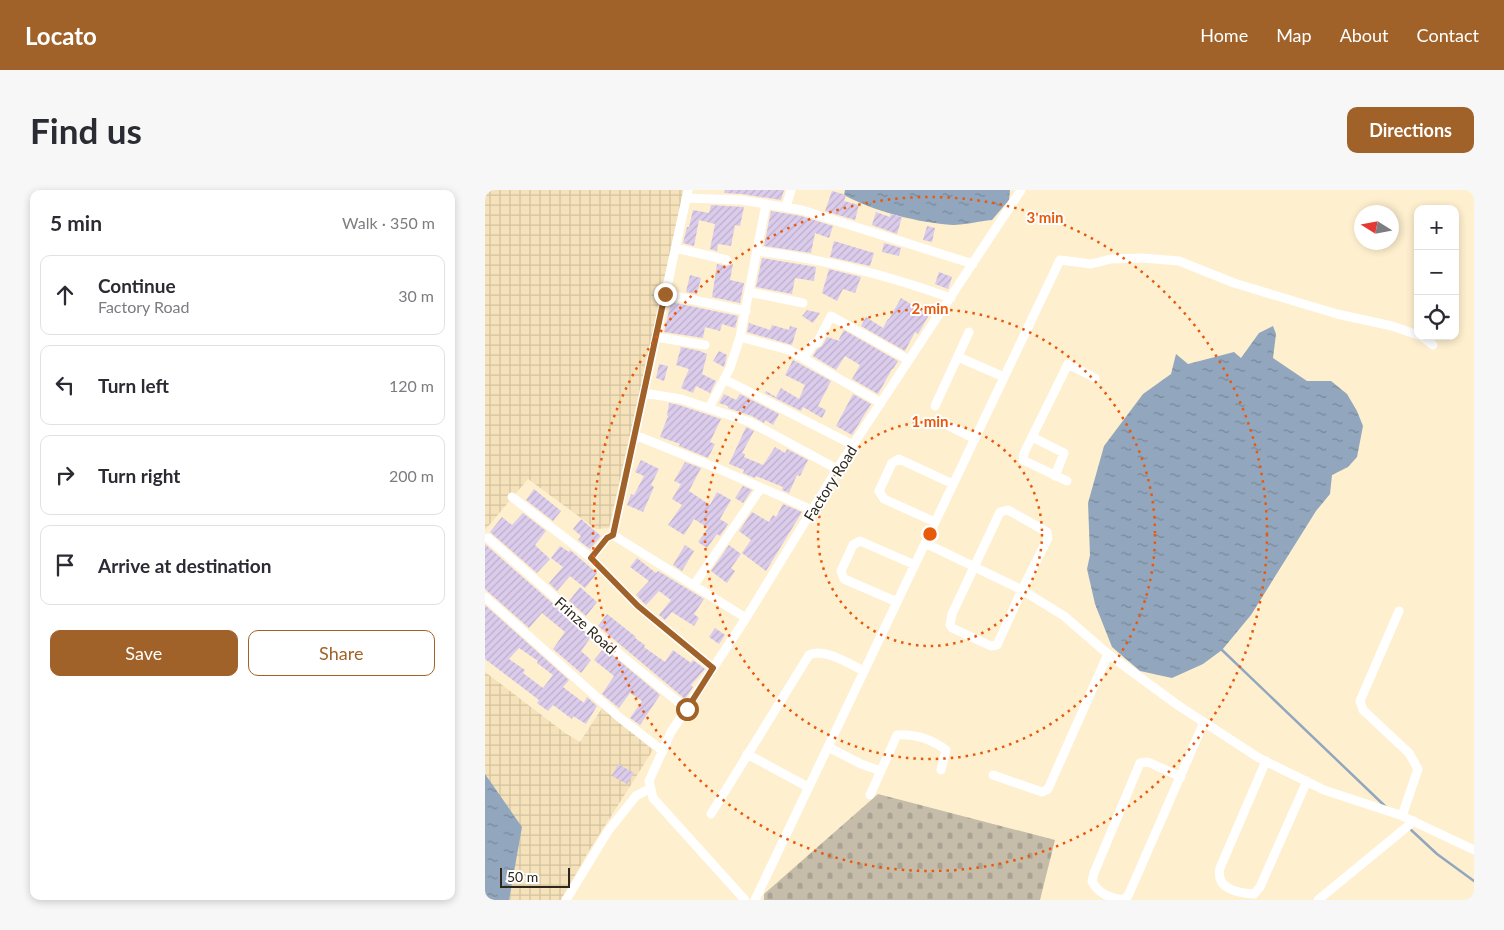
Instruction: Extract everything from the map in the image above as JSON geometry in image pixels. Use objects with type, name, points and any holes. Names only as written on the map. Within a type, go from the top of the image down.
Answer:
[{"type":"street","points":[[743,201],[746,190]]},
{"type":"street","points":[[786,207],[791,190]]},
{"type":"street","name":"Factory Road","points":[[650,785],[671,732],[746,618],[837,469],[1021,190]]},
{"type":"street","points":[[613,535],[687,194],[811,212],[973,264]]},
{"type":"street","points":[[709,408],[730,368],[740,337],[766,204]]},
{"type":"street","points":[[675,248],[727,260]]},
{"type":"street","points":[[757,251],[828,261],[912,284],[951,298]]},
{"type":"street","points":[[755,900],[1060,260],[1091,264],[1111,259],[1142,258],[1179,261],[1233,283],[1337,314],[1392,326],[1414,334]]},
{"type":"street","points":[[749,292],[803,303]]},
{"type":"street","points":[[665,294],[745,310]]},
{"type":"street","points":[[804,358],[813,344],[817,343],[831,316],[909,360]]},
{"type":"street","points":[[935,406],[969,332]]},
{"type":"street","points":[[656,337],[705,345]]},
{"type":"street","points":[[740,337],[789,350],[881,403]]},
{"type":"street","points":[[1426,340],[1433,345]]},
{"type":"street","points":[[958,358],[1004,377]]},
{"type":"street","points":[[1067,481],[1023,460],[1032,437],[1068,364],[1095,378]]},
{"type":"street","points":[[724,379],[853,445]]},
{"type":"street","points":[[644,393],[681,400],[750,422],[837,469]]},
{"type":"street","points":[[947,425],[975,439]]},
{"type":"street","points":[[635,435],[812,510]]},
{"type":"street","points":[[1032,437],[1064,453],[1055,476]]},
{"type":"street","points":[[935,522],[883,499],[879,491],[892,463],[899,459],[953,484]]},
{"type":"street","points":[[694,585],[761,488]]},
{"type":"street","points":[[512,497],[591,558],[638,606],[713,668]]},
{"type":"street","points":[[1008,510],[1047,532],[1048,538],[997,645],[991,646],[952,628],[950,625],[951,614],[974,567],[1000,512],[1008,510]]},
{"type":"street","points":[[591,558],[607,538],[613,535]]},
{"type":"street","points":[[613,535],[746,618]]},
{"type":"street","name":"Frinze Road","points":[[488,538],[623,657],[687,709]]},
{"type":"street","points":[[897,602],[844,579],[841,571],[853,545],[860,541],[915,565]]},
{"type":"street","points":[[925,544],[1022,590],[1065,616],[1108,654],[1179,706],[1266,761],[1324,790],[1400,815],[1409,824],[1474,850]]},
{"type":"street","points":[[485,597],[620,718],[663,752]]},
{"type":"street","points":[[1399,611],[1360,701],[1363,710],[1409,753],[1418,769],[1400,815]]},
{"type":"street","points":[[711,814],[809,655],[814,652],[822,652],[864,671]]},
{"type":"street","points":[[993,775],[1042,792],[1048,789],[1108,654]]},
{"type":"street","points":[[1181,777],[1148,762],[1140,763],[1094,873],[1092,881],[1095,889],[1110,897],[1123,900],[1128,896],[1181,777],[1205,722]]},
{"type":"street","points":[[870,795],[897,735],[907,734],[936,742],[946,750],[941,770]]},
{"type":"street","points":[[828,747],[861,764],[881,771]]},
{"type":"street","points":[[747,754],[809,787]]},
{"type":"street","points":[[1266,761],[1219,868],[1218,876],[1222,883],[1233,890],[1255,894],[1260,887],[1307,781]]},
{"type":"street","points":[[566,900],[607,831],[636,796],[650,785],[653,798],[745,900]]},
{"type":"street","points":[[1318,900],[1409,824]]},
{"type":"shaded area","points":[[485,190],[685,190],[609,528],[596,529],[528,479],[485,530]]},
{"type":"shaded area","points":[[485,672],[565,733],[580,742],[602,708],[653,750],[587,854],[561,900],[485,900]]},
{"type":"green space","points":[[878,794],[1055,840],[1040,900],[764,900],[764,894]]},
{"type":"water","points":[[845,190],[1010,190],[1009,200],[992,220],[953,225],[926,222],[882,211],[844,195]]},
{"type":"water","points":[[1273,326],[1276,334],[1273,358],[1307,381],[1331,381],[1347,394],[1363,426],[1357,457],[1348,467],[1332,475],[1330,494],[1316,511],[1251,615],[1222,650],[1203,664],[1172,678],[1140,671],[1112,647],[1095,604],[1087,569],[1090,555],[1088,503],[1104,446],[1143,394],[1171,374],[1176,354],[1188,364],[1234,352],[1241,358],[1259,333]]},
{"type":"water","points":[[485,774],[522,827],[509,900],[485,900]]},
{"type":"building","points":[[725,190],[784,190],[781,200],[724,193]]},
{"type":"building","points":[[832,191],[846,195],[844,201],[859,205],[855,220],[825,211]]},
{"type":"building","points":[[711,205],[744,207],[740,226],[735,225],[731,246],[718,244],[717,251],[710,249],[715,224],[699,220],[694,246],[683,243],[693,210],[709,213]]},
{"type":"building","points":[[771,211],[801,216],[833,226],[829,238],[815,233],[811,253],[764,246]]},
{"type":"building","points":[[876,212],[890,217],[891,214],[902,217],[897,234],[872,225]]},
{"type":"building","points":[[927,226],[935,228],[932,242],[923,240]]},
{"type":"building","points":[[834,241],[874,253],[870,266],[830,257]]},
{"type":"building","points":[[884,243],[901,248],[899,256],[882,252]]},
{"type":"building","points":[[762,258],[816,267],[814,281],[795,278],[792,294],[756,287]]},
{"type":"building","points":[[717,264],[726,266],[733,264],[730,280],[744,283],[740,303],[712,297]]},
{"type":"building","points":[[829,269],[861,277],[855,293],[843,289],[837,301],[822,293]]},
{"type":"building","points":[[939,272],[952,277],[948,289],[935,284]]},
{"type":"building","points":[[690,275],[701,278],[697,294],[686,292]]},
{"type":"building","points":[[901,298],[929,315],[918,334],[915,332],[905,351],[861,326],[866,317],[883,328]]},
{"type":"building","points":[[671,302],[738,316],[735,328],[722,324],[720,331],[705,327],[703,338],[664,332]]},
{"type":"building","points":[[807,310],[820,313],[813,323],[802,316]]},
{"type":"building","points":[[749,323],[770,330],[772,325],[789,330],[790,326],[797,328],[792,345],[747,332]]},
{"type":"building","points":[[844,330],[898,361],[878,394],[852,379],[860,365],[845,356],[836,370],[813,356],[827,337],[840,341],[839,339]]},
{"type":"building","points":[[681,347],[707,354],[702,374],[716,381],[710,393],[696,386],[693,393],[681,388],[689,369],[676,365]]},
{"type":"building","points":[[719,351],[727,355],[724,367],[713,361]]},
{"type":"building","points":[[793,360],[831,381],[818,406],[826,410],[822,418],[803,407],[801,411],[765,393],[766,391],[776,397],[781,388],[799,399],[805,385],[785,375]]},
{"type":"building","points":[[659,364],[668,366],[664,381],[656,378]]},
{"type":"building","points":[[724,394],[736,400],[740,394],[779,414],[773,425],[765,420],[764,423],[752,416],[719,403]]},
{"type":"building","points":[[853,394],[871,404],[852,435],[836,426]]},
{"type":"building","points":[[669,403],[721,419],[710,442],[715,444],[708,458],[679,446],[680,444],[660,437],[668,416]]},
{"type":"building","points":[[746,427],[754,431],[742,453],[745,454],[744,457],[763,465],[775,447],[785,453],[787,449],[808,460],[800,476],[797,475],[789,493],[782,490],[783,487],[743,473],[744,470],[729,464]]},
{"type":"building","points":[[641,460],[659,469],[651,485],[654,487],[643,512],[627,505],[631,494],[634,495],[644,476],[635,472]]},
{"type":"building","points":[[685,462],[701,468],[689,491],[710,505],[717,492],[731,500],[720,519],[728,524],[720,536],[717,534],[707,548],[698,542],[708,528],[694,519],[684,535],[668,525],[682,505],[672,499],[681,484],[674,481]]},
{"type":"building","points":[[743,486],[752,490],[743,503],[735,498]]},
{"type":"building","points":[[534,489],[561,511],[553,521],[526,500]]},
{"type":"building","points":[[783,504],[802,512],[766,571],[742,553],[751,540],[739,531],[752,512],[769,522],[773,515],[776,517]]},
{"type":"building","points":[[523,513],[546,531],[535,545],[550,559],[537,573],[490,532],[502,517],[512,525]]},
{"type":"building","points":[[581,519],[601,536],[590,549],[578,540],[581,536],[573,529]]},
{"type":"building","points":[[485,544],[591,637],[581,651],[591,660],[581,673],[553,649],[565,632],[542,613],[529,628],[485,589]]},
{"type":"building","points":[[685,545],[694,551],[682,571],[673,565]]},
{"type":"building","points":[[729,545],[741,554],[731,568],[735,571],[727,583],[711,571]]},
{"type":"building","points":[[560,546],[569,552],[570,550],[597,573],[585,588],[570,576],[557,591],[549,583],[563,567],[551,558]]},
{"type":"building","points":[[637,558],[656,573],[658,571],[704,599],[694,614],[699,618],[694,626],[672,612],[665,620],[659,615],[671,600],[659,591],[646,605],[636,595],[649,581],[630,567]]},
{"type":"building","points":[[580,587],[597,602],[586,616],[569,601]]},
{"type":"building","points":[[485,605],[569,680],[563,687],[584,703],[587,697],[597,706],[586,724],[573,716],[572,719],[553,705],[548,711],[537,703],[539,700],[485,659]],"holes":[[[519,648],[538,661],[537,663],[553,675],[543,688],[523,673],[525,670],[509,659]]]},
{"type":"building","points":[[607,614],[645,645],[644,647],[665,662],[673,650],[691,663],[693,660],[705,669],[691,685],[693,687],[685,699],[598,626]]},
{"type":"building","points":[[715,628],[725,635],[719,644],[709,637]]},
{"type":"building","points":[[604,648],[660,695],[640,725],[630,718],[642,701],[630,693],[619,708],[602,694],[614,676],[594,660]]},
{"type":"building","points":[[618,764],[634,773],[627,784],[612,776]]},
{"type":"waterway","points":[[1222,650],[1387,808]]},
{"type":"waterway","points":[[1409,828],[1437,854],[1474,881]]},
{"type":"route","points":[[665,294],[613,535],[607,538],[591,558],[638,606],[690,647],[713,668],[687,709]]}]
